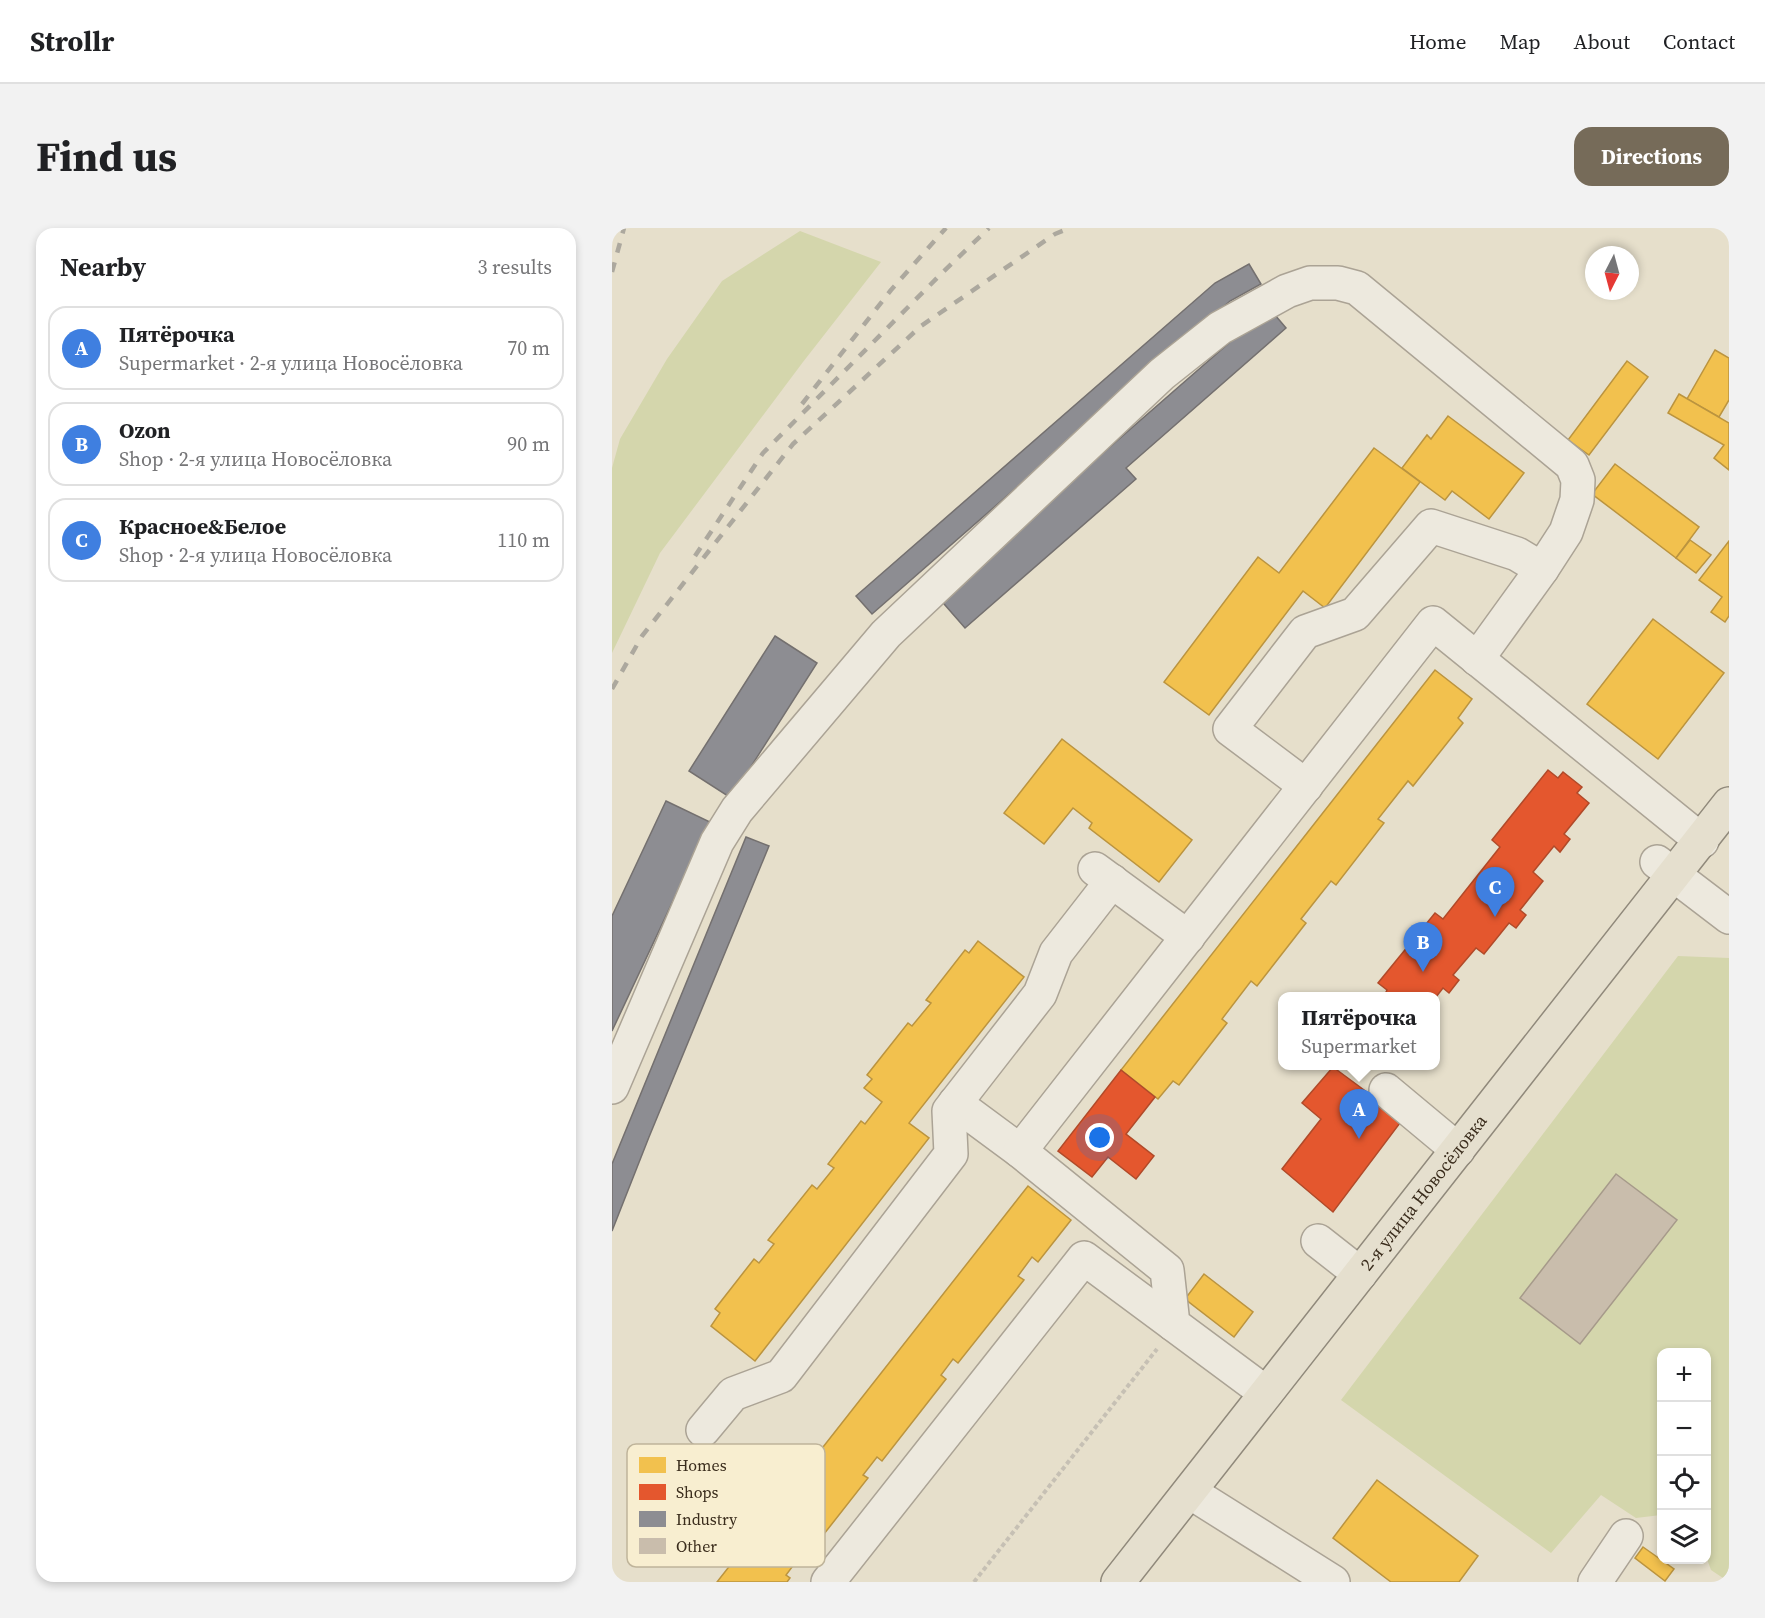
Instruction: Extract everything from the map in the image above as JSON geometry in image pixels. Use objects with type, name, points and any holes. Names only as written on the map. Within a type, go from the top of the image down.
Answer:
[{"type":"main road","name":"2-я улица Новосёловка","points":[[1118,1582],[1458,1150],[1667,848],[1702,841],[1729,804]]},
{"type":"street","points":[[612,1087],[717,842],[737,810],[886,634],[1162,374],[1220,328],[1287,291],[1311,283],[1338,283],[1357,288],[1572,465],[1578,480],[1577,500],[1566,531],[1542,569],[1477,659]]},
{"type":"street","points":[[1306,786],[1230,729],[1305,632],[1354,614],[1431,526],[1517,554],[1542,569]]},
{"type":"street","points":[[1020,1151],[1433,623],[1477,659],[1667,848],[1729,917]]},
{"type":"street","points":[[1667,848],[1702,841]]},
{"type":"street","points":[[703,1430],[733,1394],[781,1376],[951,1154],[949,1111],[1040,994],[1056,953],[1104,875],[1188,937]]},
{"type":"street","points":[[1386,1090],[1458,1150]]},
{"type":"street","points":[[955,1103],[1020,1151],[1167,1270],[1173,1324]]},
{"type":"street","points":[[1318,1241],[1360,1274]]},
{"type":"street","points":[[828,1582],[1084,1258],[1266,1394]]},
{"type":"street","points":[[1190,1492],[1333,1582]]},
{"type":"street","points":[[1595,1582],[1626,1536]]},
{"type":"path","points":[[974,1582],[1171,1332],[1173,1324]]},
{"type":"green space","points":[[800,231],[881,262],[660,553],[612,653],[612,468],[620,439],[667,359],[722,281]]},
{"type":"green space","points":[[1678,956],[1729,958],[1729,1582],[1711,1570],[1709,1564],[1711,1564],[1711,1348],[1657,1348],[1657,1515],[1636,1518],[1601,1495],[1551,1553],[1341,1400]]},
{"type":"building: Homes","points":[[1715,350],[1729,358],[1729,400],[1719,417],[1687,399]]},
{"type":"building: Homes","points":[[1627,361],[1648,377],[1589,455],[1568,440]]},
{"type":"building: Homes","points":[[1679,394],[1729,423],[1729,470],[1714,458],[1724,445],[1668,413]]},
{"type":"building: Homes","points":[[1448,416],[1524,473],[1489,519],[1452,491],[1445,500],[1402,468],[1427,435],[1431,439]]},
{"type":"building: Homes","points":[[1374,448],[1420,482],[1325,608],[1303,591],[1209,715],[1164,682],[1258,557],[1279,573]]},
{"type":"building: Homes","points":[[1615,464],[1699,527],[1676,558],[1592,494]]},
{"type":"building: Homes","points":[[1690,540],[1711,555],[1696,573],[1676,558]]},
{"type":"building: Homes","points":[[1729,541],[1729,616],[1725,622],[1711,612],[1722,597],[1699,580]]},
{"type":"building: Homes","points":[[1653,619],[1724,673],[1658,759],[1587,704]]},
{"type":"building: Homes","points":[[1435,670],[1472,699],[1458,718],[1463,723],[1413,786],[1408,781],[1378,819],[1384,823],[1336,885],[1331,881],[1301,919],[1306,923],[1257,986],[1251,981],[1222,1019],[1227,1023],[1179,1085],[1173,1081],[1158,1099],[1121,1070]]},
{"type":"building: Homes","points":[[1062,739],[1192,840],[1159,882],[1089,828],[1092,823],[1073,808],[1044,844],[1004,813]]},
{"type":"building: Homes","points":[[978,941],[1024,977],[909,1123],[929,1138],[755,1361],[711,1326],[720,1313],[715,1309],[754,1259],[759,1263],[774,1244],[768,1240],[812,1185],[817,1189],[834,1168],[828,1164],[861,1121],[865,1124],[882,1102],[864,1088],[872,1079],[867,1075],[908,1023],[912,1026],[931,1003],[926,1000],[965,950],[969,953]]},
{"type":"building: Homes","points":[[1028,1186],[1071,1220],[1038,1262],[1032,1257],[1018,1276],[1024,1280],[958,1363],[953,1359],[941,1375],[946,1379],[882,1461],[877,1457],[863,1475],[868,1478],[825,1533],[825,1444]]},
{"type":"building: Homes","points":[[1204,1274],[1253,1312],[1234,1337],[1185,1299]]},
{"type":"building: Homes","points":[[1377,1480],[1478,1556],[1459,1582],[1391,1582],[1333,1538]]},
{"type":"building: Homes","points":[[1643,1547],[1657,1557],[1657,1564],[1667,1564],[1674,1569],[1665,1581],[1635,1558]]},
{"type":"building: Homes","points":[[729,1567],[792,1567],[786,1575],[790,1578],[787,1582],[717,1582]]},
{"type":"building: Shops","points":[[1548,770],[1558,778],[1563,772],[1582,787],[1577,793],[1589,803],[1564,834],[1570,839],[1560,852],[1554,846],[1533,872],[1543,881],[1520,910],[1526,915],[1516,928],[1509,923],[1484,954],[1476,948],[1453,975],[1459,980],[1449,993],[1443,988],[1440,992],[1386,992],[1387,990],[1378,983],[1435,913],[1443,919],[1500,847],[1492,840]]},
{"type":"building: Shops","points":[[1121,1070],[1155,1097],[1126,1134],[1154,1156],[1136,1179],[1108,1157],[1092,1177],[1058,1151]]},
{"type":"building: Shops","points":[[1330,1070],[1337,1070],[1403,1119],[1333,1212],[1282,1169],[1321,1119],[1302,1103]]},
{"type":"building: Industry","points":[[1249,264],[1261,284],[1230,301],[872,614],[856,596],[1215,283]]},
{"type":"building: Industry","points":[[1269,308],[1286,328],[1126,468],[1136,479],[965,628],[938,597]]},
{"type":"building: Industry","points":[[775,636],[817,663],[731,798],[689,771]]},
{"type":"building: Industry","points":[[666,801],[710,822],[612,1031],[612,916]]},
{"type":"building: Industry","points":[[746,837],[769,846],[612,1231],[612,1164]]},
{"type":"building: Other","points":[[1616,1174],[1677,1220],[1580,1344],[1520,1298]]},
{"type":"railway","points":[[612,272],[624,228]]},
{"type":"railway","points":[[802,404],[891,290],[946,228]]},
{"type":"railway","points":[[695,556],[763,453],[989,228]]},
{"type":"railway","points":[[612,689],[642,636],[793,444],[921,326],[1055,234],[1070,228]]},
{"type":"place","name":"Красное&Белое","points":[[1495,917]]},
{"type":"place","name":"Ozon","points":[[1423,972]]},
{"type":"place","name":"Пятёрочка","points":[[1359,1139]]}]
